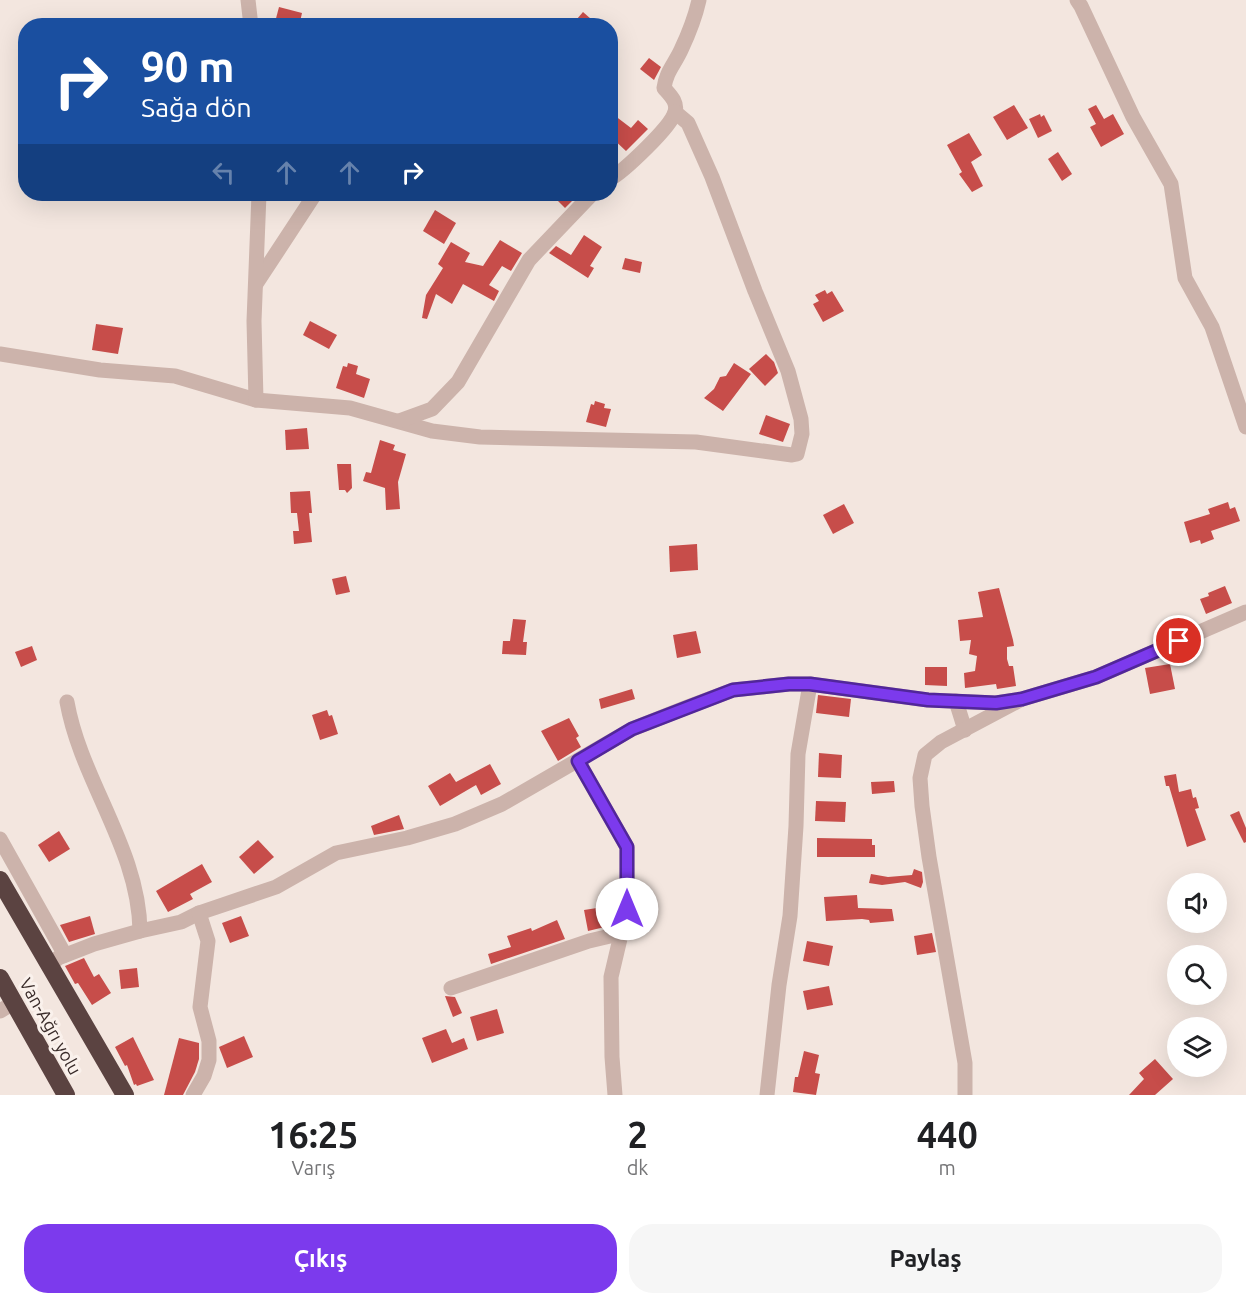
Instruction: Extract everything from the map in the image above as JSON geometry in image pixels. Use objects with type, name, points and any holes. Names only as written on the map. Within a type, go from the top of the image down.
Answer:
[{"type":"highway","points":[[0,880],[125,1095]]},
{"type":"highway","name":"Van-Ağrı yolu","points":[[0,978],[6,1007],[66,1095]]},
{"type":"street","points":[[248,0],[250,18]]},
{"type":"street","points":[[618,174],[666,126],[675,112],[675,102],[664,88],[666,75],[674,64],[694,22],[699,0]]},
{"type":"street","points":[[1077,0],[1133,117],[1171,184],[1185,278],[1212,327],[1246,427]]},
{"type":"street","points":[[0,354],[100,370],[175,376],[256,400],[350,408],[432,430],[480,437],[696,442],[797,454],[801,447],[801,419],[789,371],[755,291],[712,177],[688,123],[675,112]]},
{"type":"street","points":[[256,400],[259,201]]},
{"type":"street","points":[[256,284],[310,201]]},
{"type":"street","points":[[399,421],[432,409],[458,382],[529,260],[585,201]]},
{"type":"street","points":[[50,966],[65,955],[140,931],[181,922],[199,913],[276,888],[336,853],[407,838],[454,824],[502,804],[632,729],[733,690],[810,684],[928,700],[996,703],[1022,699],[1096,677],[1246,612]]},
{"type":"street","points":[[767,1095],[779,985],[790,916],[798,753],[810,684]]},
{"type":"street","points":[[965,1095],[965,1063],[929,857],[920,778],[924,755],[941,742],[1022,699]]},
{"type":"street","points":[[956,701],[965,730]]},
{"type":"street","points":[[67,702],[72,728],[86,767],[129,863],[140,916],[140,931]]},
{"type":"street","points":[[578,761],[627,847],[627,909],[611,977],[615,1095]]},
{"type":"street","points":[[0,838],[65,955]]},
{"type":"street","points":[[193,1095],[204,1076],[209,1060],[209,1041],[200,1007],[208,941],[199,913]]},
{"type":"street","points":[[451,988],[589,941],[622,933]]},
{"type":"building","points":[[279,7],[302,13],[301,18],[276,18]]},
{"type":"building","points":[[583,12],[590,18],[578,18]]},
{"type":"building","points":[[649,58],[661,67],[654,80],[640,69]]},
{"type":"building","points":[[1014,105],[1028,128],[1007,140],[993,117]]},
{"type":"building","points":[[1096,105],[1104,119],[1113,114],[1124,134],[1101,147],[1090,127],[1096,124],[1088,109]]},
{"type":"building","points":[[1040,114],[1041,117],[1044,115],[1052,131],[1038,138],[1029,119]]},
{"type":"building","points":[[618,118],[631,128],[638,120],[648,129],[626,151],[618,144]]},
{"type":"building","points":[[969,133],[982,155],[971,162],[983,186],[972,192],[959,174],[962,172],[947,145]]},
{"type":"building","points":[[1058,152],[1072,174],[1062,181],[1048,159]]},
{"type":"building","points":[[558,201],[572,201],[565,208]]},
{"type":"building","points":[[435,210],[456,223],[444,244],[423,231]]},
{"type":"building","points":[[584,235],[602,247],[590,266],[594,268],[588,278],[549,253],[556,246],[571,255]]},
{"type":"building","points":[[500,240],[522,253],[511,271],[502,266],[489,285],[499,291],[494,301],[463,284],[452,304],[436,294],[427,319],[422,318],[426,295],[443,268],[438,264],[451,242],[470,253],[465,262],[483,266]]},
{"type":"building","points":[[625,258],[642,262],[640,273],[622,269]]},
{"type":"building","points":[[825,290],[827,294],[832,291],[844,311],[823,322],[813,304],[819,301],[815,295]]},
{"type":"building","points":[[310,321],[337,335],[329,349],[303,335]]},
{"type":"building","points":[[96,324],[123,328],[118,354],[92,350]]},
{"type":"building","points":[[766,354],[774,362],[778,373],[765,386],[749,369]]},
{"type":"building","points":[[348,363],[358,366],[356,374],[370,379],[364,398],[336,388],[343,366],[347,367]]},
{"type":"building","points":[[734,363],[751,374],[723,411],[704,398],[714,389],[720,377],[726,376]]},
{"type":"building","points":[[595,401],[605,404],[604,408],[611,409],[606,427],[586,422],[591,404],[594,405]]},
{"type":"building","points":[[766,415],[790,424],[783,442],[759,434]]},
{"type":"building","points":[[307,428],[309,449],[286,450],[285,430]]},
{"type":"building","points":[[380,440],[395,445],[393,450],[406,454],[398,482],[400,509],[386,510],[385,488],[363,481],[366,472],[371,473]]},
{"type":"building","points":[[337,464],[351,464],[352,488],[347,493],[345,490],[339,490]]},
{"type":"building","points":[[310,491],[312,513],[309,513],[312,542],[294,544],[293,531],[299,531],[297,513],[291,513],[290,492]]},
{"type":"building","points":[[1228,502],[1230,509],[1235,507],[1240,521],[1211,531],[1214,539],[1201,544],[1200,540],[1190,543],[1184,522],[1210,514],[1208,509]]},
{"type":"building","points":[[844,504],[854,523],[833,534],[823,515]]},
{"type":"building","points":[[697,544],[698,570],[670,572],[669,546]]},
{"type":"building","points":[[346,576],[350,592],[336,595],[332,579]]},
{"type":"building","points":[[1225,586],[1232,603],[1206,614],[1200,599]]},
{"type":"building","points":[[999,588],[1013,640],[1014,646],[1007,647],[1007,659],[1009,666],[1013,666],[1016,686],[997,689],[996,684],[965,688],[964,673],[975,671],[977,656],[969,654],[971,640],[960,641],[958,620],[983,617],[978,592]]},
{"type":"building","points":[[513,619],[526,620],[523,642],[527,642],[526,655],[502,654],[503,641],[510,641]]},
{"type":"building","points":[[696,631],[701,653],[677,658],[673,635]]},
{"type":"building","points":[[32,646],[37,660],[21,667],[15,652]]},
{"type":"building","points":[[1170,664],[1175,689],[1150,694],[1145,668]]},
{"type":"building","points":[[925,667],[947,667],[947,686],[925,685]]},
{"type":"building","points":[[632,689],[635,699],[601,709],[599,699]]},
{"type":"building","points":[[818,695],[851,699],[849,717],[816,713]]},
{"type":"building","points":[[327,710],[329,716],[332,715],[338,734],[320,740],[312,715]]},
{"type":"building","points":[[569,718],[579,736],[576,738],[581,747],[558,761],[541,731]]},
{"type":"building","points":[[819,753],[842,755],[841,778],[818,777]]},
{"type":"building","points":[[490,764],[501,784],[481,795],[476,785],[440,806],[428,786],[450,773],[456,782]]},
{"type":"building","points":[[1176,774],[1179,792],[1191,789],[1193,798],[1196,797],[1199,808],[1195,809],[1206,840],[1187,847],[1164,776]]},
{"type":"building","points":[[894,781],[895,792],[872,794],[871,782]]},
{"type":"building","points":[[816,801],[846,802],[845,822],[815,821]]},
{"type":"building","points":[[1239,811],[1246,828],[1246,842],[1244,843],[1230,815]]},
{"type":"building","points":[[399,815],[404,829],[374,835],[371,826]]},
{"type":"building","points":[[59,831],[70,849],[49,862],[38,845]]},
{"type":"building","points":[[817,838],[872,839],[872,845],[875,845],[875,857],[817,857]]},
{"type":"building","points":[[258,840],[274,857],[254,874],[239,857]]},
{"type":"building","points":[[202,864],[212,882],[190,894],[193,899],[168,912],[156,891]]},
{"type":"building","points":[[914,869],[922,872],[921,888],[905,882],[882,885],[869,883],[871,874],[888,877],[912,875]]},
{"type":"building","points":[[857,895],[858,908],[892,909],[894,921],[870,923],[869,920],[862,919],[826,921],[824,897]]},
{"type":"building","points":[[610,906],[612,913],[616,913],[613,925],[588,931],[584,910]]},
{"type":"building","points":[[90,916],[95,934],[69,942],[60,925]]},
{"type":"building","points":[[241,916],[249,936],[230,943],[222,923]]},
{"type":"building","points":[[557,920],[565,939],[491,964],[488,954],[511,947],[507,936],[531,928],[532,931]]},
{"type":"building","points":[[932,933],[936,952],[917,955],[914,936]]},
{"type":"building","points":[[807,941],[833,946],[829,966],[803,961]]},
{"type":"building","points":[[84,958],[94,977],[99,974],[111,993],[92,1005],[78,983],[75,984],[65,966]]},
{"type":"building","points":[[137,968],[139,987],[121,989],[119,970]]},
{"type":"building","points":[[829,986],[833,1005],[807,1010],[803,991]]},
{"type":"building","points":[[445,996],[455,997],[462,1013],[453,1017]]},
{"type":"building","points":[[497,1009],[504,1033],[477,1041],[470,1017]]},
{"type":"building","points":[[446,1029],[452,1043],[464,1038],[468,1049],[432,1063],[422,1038]]},
{"type":"building","points":[[244,1036],[253,1057],[227,1068],[219,1047]]},
{"type":"building","points":[[133,1037],[154,1080],[137,1086],[134,1085],[127,1065],[125,1066],[115,1047]]},
{"type":"building","points":[[179,1038],[199,1043],[199,1059],[183,1095],[164,1095]]},
{"type":"building","points":[[804,1051],[819,1055],[815,1073],[820,1074],[816,1095],[793,1092],[795,1077],[798,1077]]},
{"type":"building","points":[[1155,1059],[1167,1072],[1167,1077],[1173,1079],[1155,1095],[1129,1095],[1144,1079],[1139,1073]]},
{"type":"route","points":[[627,909],[627,847],[578,761],[632,729],[733,690],[789,684],[810,684],[928,700],[996,703],[1022,699],[1096,677],[1179,641]]}]
